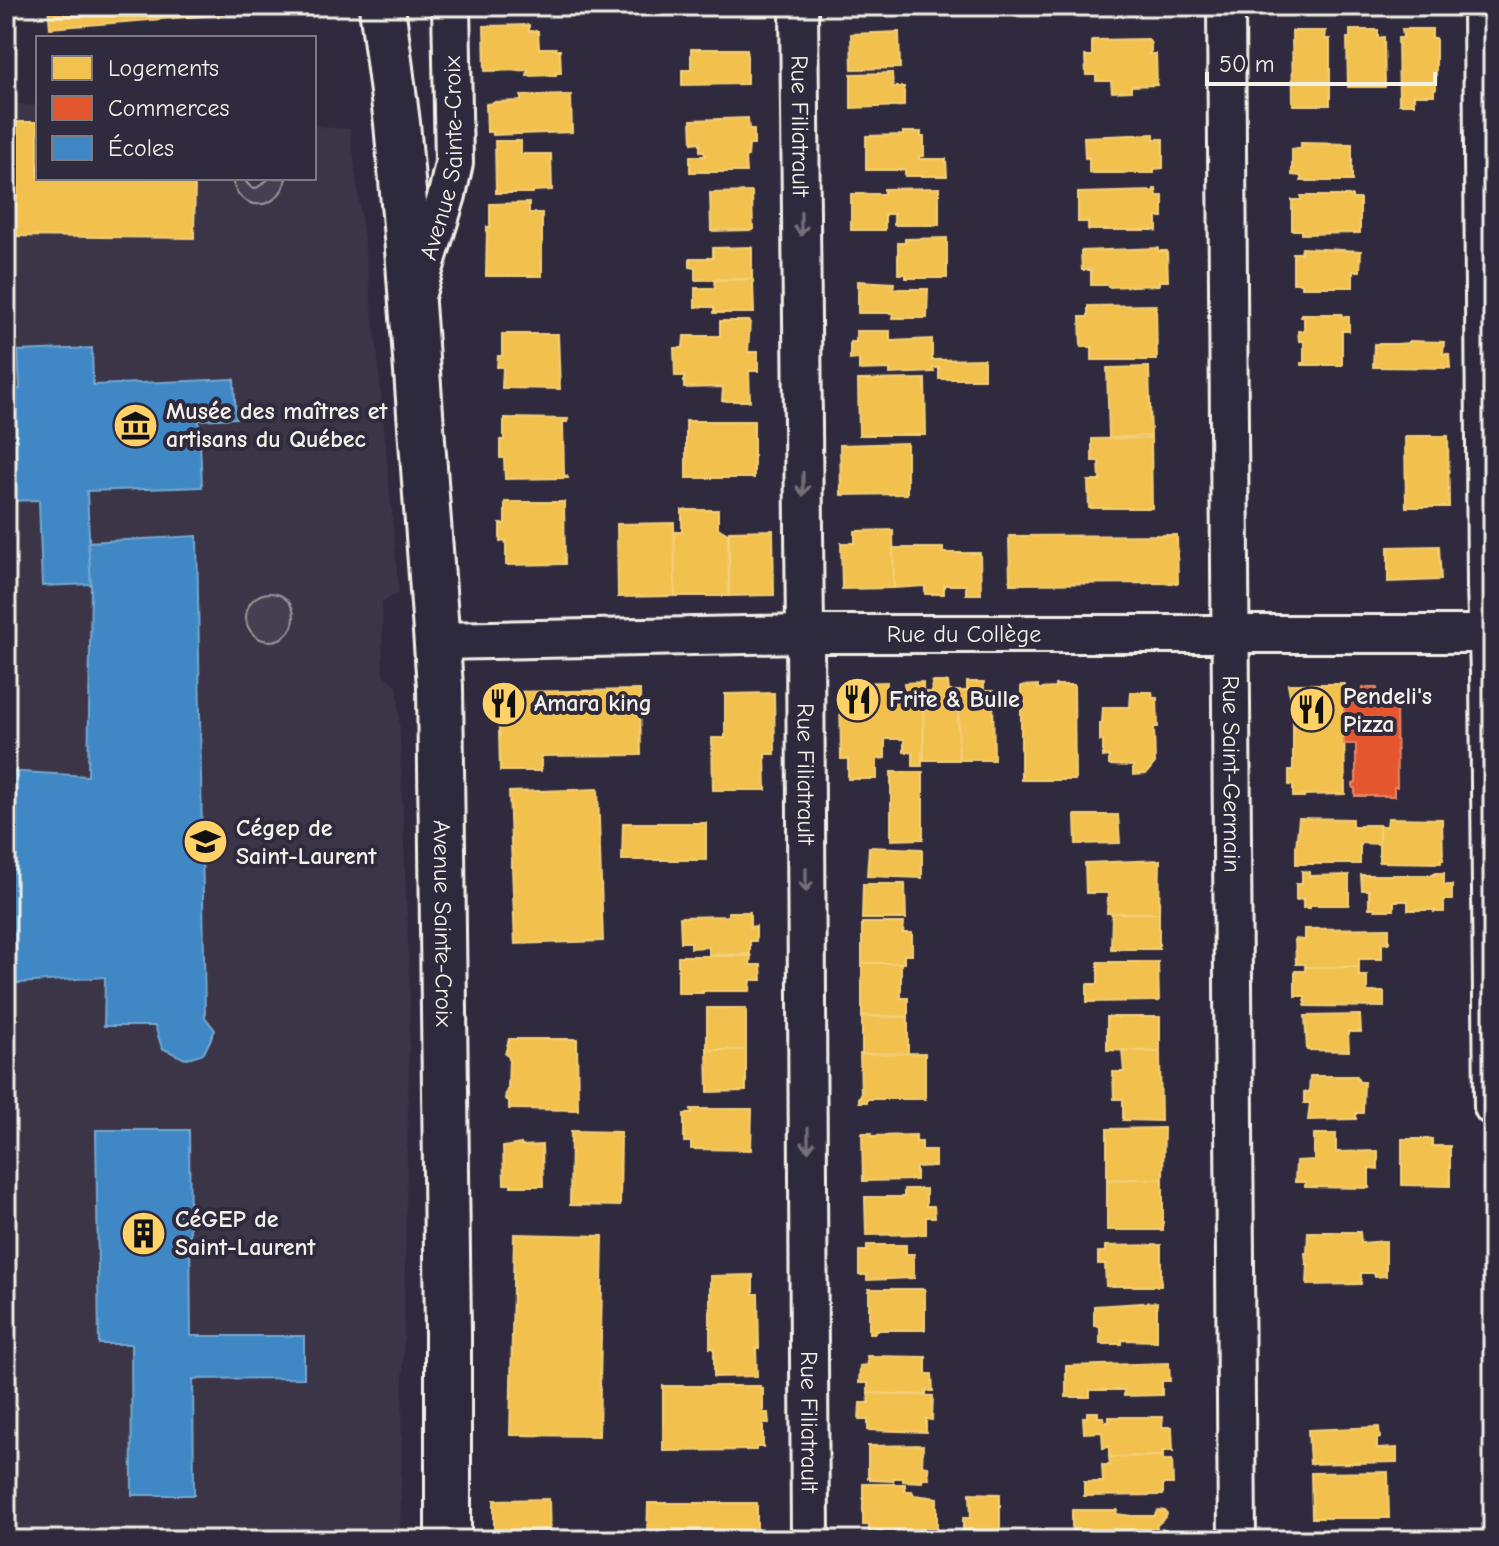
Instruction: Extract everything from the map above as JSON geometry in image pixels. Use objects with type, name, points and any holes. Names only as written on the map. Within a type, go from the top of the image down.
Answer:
[{"type":"main road","name":"Avenue Sainte-Croix","points":[[382,6],[399,138],[440,686],[448,1540]]},
{"type":"street","name":"Avenue Sainte-Croix","points":[[412,309],[454,163],[451,6]]},
{"type":"street","name":"Rue Filiatrault","points":[[799,6],[810,1540]]},
{"type":"street","name":"Rue Saint-Germain","points":[[1226,6],[1237,1540]]},
{"type":"street","points":[[1482,6],[1493,1107]]},
{"type":"street","name":"Rue du Collège","points":[[436,641],[805,634],[1490,634]]},
{"type":"shaded area","name":"Cégep de Saint-Laurent","points":[[6,103],[36,106],[36,180],[316,180],[316,126],[350,129],[377,348],[399,593],[382,602],[383,674],[398,686],[410,998],[400,1540],[6,1540]]},
{"type":"shaded area","points":[[233,180],[246,180],[253,189],[267,180],[285,180],[276,198],[268,203],[250,203],[236,189]]},
{"type":"shaded area","points":[[270,593],[287,600],[294,617],[287,634],[270,641],[253,634],[246,617],[253,600]]},
{"type":"building: Logements","points":[[48,6],[225,6],[225,14],[50,28]]},
{"type":"building: Logements","points":[[486,6],[529,6],[529,13],[486,13]]},
{"type":"building: Logements","points":[[529,25],[529,31],[538,31],[539,48],[560,50],[561,73],[527,76],[528,70],[485,71],[484,26]]},
{"type":"building: Logements","points":[[1402,29],[1432,29],[1432,38],[1436,38],[1434,95],[1414,95],[1414,104],[1399,104],[1398,38],[1403,38]]},
{"type":"building: Logements","points":[[1350,30],[1378,30],[1378,38],[1384,37],[1385,87],[1348,87],[1347,38],[1350,38]]},
{"type":"building: Logements","points":[[1292,31],[1326,31],[1325,39],[1330,39],[1330,105],[1293,105]]},
{"type":"building: Logements","points":[[899,32],[900,68],[852,69],[851,34]]},
{"type":"building: Logements","points":[[1148,39],[1151,51],[1148,54],[1156,54],[1157,85],[1131,86],[1131,91],[1112,92],[1111,81],[1096,81],[1096,75],[1086,75],[1085,56],[1092,56],[1092,40]]},
{"type":"building: Logements","points":[[691,49],[747,49],[747,84],[682,85],[682,70],[691,70]]},
{"type":"building: Logements","points":[[892,73],[893,87],[904,87],[904,106],[851,108],[851,74]]},
{"type":"building: Logements","points":[[571,95],[572,132],[493,135],[493,132],[487,132],[486,104],[521,101],[521,96]]},
{"type":"building: Logements","points":[[748,118],[749,129],[754,129],[754,145],[749,145],[748,156],[745,157],[746,172],[690,172],[690,156],[705,156],[704,151],[700,151],[700,142],[692,143],[691,120]]},
{"type":"building: Logements","points":[[6,122],[36,122],[36,180],[195,180],[194,238],[6,236]]},
{"type":"building: Logements","points":[[903,132],[921,132],[924,156],[919,156],[919,159],[946,159],[947,176],[905,176],[905,170],[866,170],[866,136],[903,135]]},
{"type":"building: Logements","points":[[1154,134],[1154,139],[1163,139],[1163,168],[1154,169],[1154,173],[1089,173],[1084,137]]},
{"type":"building: Logements","points":[[495,141],[521,141],[521,154],[551,154],[552,190],[496,193]]},
{"type":"building: Logements","points":[[1301,143],[1352,144],[1352,181],[1301,181],[1301,176],[1292,175],[1292,149],[1301,148]]},
{"type":"building: Logements","points":[[939,188],[939,225],[894,225],[894,214],[885,214],[885,230],[851,230],[851,194],[884,194],[884,189]]},
{"type":"building: Logements","points":[[1154,189],[1157,196],[1163,196],[1163,217],[1157,217],[1157,231],[1088,230],[1088,222],[1078,222],[1078,193]]},
{"type":"building: Logements","points":[[752,192],[753,230],[711,231],[710,193]]},
{"type":"building: Logements","points":[[1301,196],[1352,196],[1352,199],[1360,199],[1360,233],[1301,234],[1301,230],[1292,230],[1292,200],[1301,200]]},
{"type":"building: Logements","points":[[529,203],[529,213],[542,213],[542,276],[486,276],[490,204]]},
{"type":"building: Logements","points":[[947,238],[947,278],[906,278],[906,274],[898,274],[898,243],[905,243],[905,239]]},
{"type":"building: Logements","points":[[752,247],[752,279],[695,280],[695,268],[690,267],[690,258],[713,258],[713,248]]},
{"type":"building: Logements","points":[[1158,248],[1158,251],[1167,251],[1168,281],[1159,281],[1159,285],[1091,285],[1091,270],[1082,270],[1081,251]]},
{"type":"building: Logements","points":[[1302,248],[1361,251],[1360,271],[1353,271],[1353,287],[1302,287],[1302,283],[1293,283],[1293,253],[1301,253]]},
{"type":"building: Logements","points":[[752,279],[754,313],[714,313],[714,307],[695,307],[695,288],[715,288],[714,280]]},
{"type":"building: Logements","points":[[858,281],[894,283],[893,289],[928,289],[927,318],[892,318],[893,313],[858,313]]},
{"type":"building: Logements","points":[[1156,305],[1157,360],[1092,360],[1092,347],[1081,347],[1080,317],[1088,317],[1088,306]]},
{"type":"building: Logements","points":[[1301,314],[1342,314],[1342,317],[1349,317],[1349,331],[1342,331],[1342,365],[1301,365],[1304,363],[1304,341],[1299,341],[1298,331],[1304,331],[1304,317]]},
{"type":"building: Logements","points":[[720,321],[750,321],[748,352],[758,352],[758,371],[749,371],[750,401],[722,401],[723,387],[684,388],[684,376],[675,376],[674,348],[683,348],[684,336],[720,336]]},
{"type":"building: Logements","points":[[856,331],[890,331],[890,341],[932,339],[932,360],[984,359],[984,379],[939,379],[939,368],[933,368],[934,372],[890,374],[890,369],[859,370],[859,359],[850,360],[850,342],[856,342]]},
{"type":"building: Logements","points":[[502,334],[558,334],[560,389],[502,388],[503,367],[497,367],[498,356],[502,356]]},
{"type":"building: Logements","points":[[1444,342],[1443,354],[1449,354],[1450,368],[1373,367],[1374,344]]},
{"type":"building: Logements","points":[[1149,367],[1151,436],[1109,438],[1107,368]]},
{"type":"building: Logements","points":[[925,379],[926,435],[859,435],[858,380]]},
{"type":"building: Logements","points":[[504,418],[568,419],[563,422],[564,475],[568,478],[505,479],[504,458],[500,458]]},
{"type":"building: Logements","points":[[686,421],[754,421],[754,478],[686,478]]},
{"type":"building: Logements","points":[[1405,436],[1448,436],[1449,507],[1406,507]]},
{"type":"building: Logements","points":[[1151,438],[1152,508],[1089,508],[1088,481],[1100,481],[1099,461],[1092,461],[1092,439]]},
{"type":"building: Logements","points":[[907,443],[907,494],[841,495],[840,445]]},
{"type":"building: Logements","points":[[505,502],[564,502],[565,564],[506,565],[506,541],[500,542],[500,524],[505,524]]},
{"type":"building: Logements","points":[[682,510],[718,510],[718,528],[728,534],[729,596],[675,596],[674,532],[682,532]]},
{"type":"building: Logements","points":[[674,523],[675,596],[618,597],[617,524]]},
{"type":"building: Logements","points":[[773,530],[774,595],[729,596],[729,531]]},
{"type":"building: Logements","points":[[893,530],[894,588],[842,589],[841,543],[855,543],[855,531]]},
{"type":"building: Logements","points":[[1177,535],[1178,583],[1010,584],[1009,536]]},
{"type":"building: Logements","points":[[1439,546],[1441,580],[1388,582],[1388,547]]},
{"type":"building: Logements","points":[[893,548],[943,548],[943,553],[980,553],[981,594],[966,594],[966,585],[944,585],[944,594],[925,594],[925,586],[894,588]]},
{"type":"building: Logements","points":[[887,682],[887,692],[905,692],[904,683],[923,682],[922,766],[913,766],[913,752],[904,752],[904,739],[885,739],[885,758],[877,759],[877,779],[848,779],[848,759],[841,759],[840,692],[847,692],[847,683]]},
{"type":"building: Logements","points":[[932,682],[948,682],[949,691],[958,691],[959,760],[924,760],[923,692],[932,692]]},
{"type":"building: Logements","points":[[967,682],[984,682],[984,691],[993,691],[994,760],[959,760],[958,691],[967,691]]},
{"type":"building: Logements","points":[[1288,684],[1345,684],[1345,689],[1348,689],[1344,706],[1345,794],[1293,797],[1289,770],[1293,770],[1293,710]]},
{"type":"building: Logements","points":[[1038,685],[1038,689],[1074,685],[1075,780],[1021,780],[1021,686]]},
{"type":"building: Logements","points":[[640,690],[641,755],[541,756],[541,771],[500,771],[498,692]]},
{"type":"building: Logements","points":[[1131,692],[1152,692],[1153,698],[1157,698],[1155,763],[1146,774],[1133,775],[1133,766],[1109,765],[1109,756],[1103,757],[1103,741],[1100,741],[1103,707],[1130,707]]},
{"type":"building: Logements","points":[[774,693],[775,754],[765,754],[766,790],[713,790],[712,738],[725,738],[725,694]]},
{"type":"building: Logements","points":[[891,772],[923,772],[923,839],[891,840]]},
{"type":"building: Logements","points":[[598,789],[603,941],[515,944],[509,792]]},
{"type":"building: Logements","points":[[1075,815],[1118,815],[1120,843],[1076,844]]},
{"type":"building: Logements","points":[[1299,818],[1352,819],[1352,827],[1380,825],[1380,844],[1360,843],[1360,864],[1296,864]]},
{"type":"building: Logements","points":[[1388,818],[1442,819],[1441,863],[1379,862],[1379,826],[1387,826]]},
{"type":"building: Logements","points":[[623,823],[706,823],[706,860],[622,860]]},
{"type":"building: Logements","points":[[869,847],[922,849],[922,878],[867,876]]},
{"type":"building: Logements","points":[[1160,860],[1159,913],[1107,913],[1108,893],[1086,893],[1085,863]]},
{"type":"building: Logements","points":[[1302,871],[1309,872],[1309,876],[1349,875],[1349,905],[1310,905],[1310,908],[1303,908],[1303,899],[1296,900],[1296,884],[1302,884]]},
{"type":"building: Logements","points":[[1444,873],[1444,885],[1452,885],[1452,900],[1444,900],[1444,912],[1408,910],[1408,901],[1394,901],[1394,910],[1375,910],[1369,908],[1369,890],[1362,890],[1361,875]]},
{"type":"building: Logements","points":[[863,884],[905,884],[906,919],[862,919]]},
{"type":"building: Logements","points":[[728,912],[750,912],[750,927],[756,926],[756,941],[750,941],[750,954],[709,955],[709,947],[691,948],[691,942],[681,942],[680,917],[728,916]]},
{"type":"building: Logements","points":[[1112,913],[1159,913],[1159,949],[1111,949]]},
{"type":"building: Logements","points":[[862,923],[904,923],[903,933],[912,933],[912,955],[904,955],[904,963],[862,963]]},
{"type":"building: Logements","points":[[1389,928],[1389,943],[1382,943],[1382,959],[1359,959],[1359,967],[1305,967],[1305,964],[1296,964],[1295,939],[1305,940],[1305,929]]},
{"type":"building: Logements","points":[[678,956],[751,956],[750,965],[761,965],[762,980],[751,980],[750,991],[678,993]]},
{"type":"building: Logements","points":[[1098,962],[1158,962],[1159,1001],[1087,1002],[1087,984],[1098,984]]},
{"type":"building: Logements","points":[[862,963],[901,963],[901,998],[908,998],[908,1017],[862,1016]]},
{"type":"building: Logements","points":[[1305,967],[1359,967],[1359,976],[1367,976],[1367,992],[1384,992],[1384,1007],[1305,1006],[1305,996],[1295,996],[1295,971],[1305,971]]},
{"type":"building: Logements","points":[[707,1008],[746,1008],[746,1050],[707,1050]]},
{"type":"building: Logements","points":[[1360,1015],[1361,1032],[1348,1032],[1349,1051],[1307,1050],[1305,1016]]},
{"type":"building: Logements","points":[[862,1016],[908,1017],[908,1054],[862,1054]]},
{"type":"building: Logements","points":[[1107,1017],[1160,1017],[1160,1052],[1107,1050]]},
{"type":"building: Logements","points":[[509,1039],[577,1039],[578,1110],[509,1109],[509,1101],[505,1099],[509,1057],[505,1054]]},
{"type":"building: Logements","points":[[707,1050],[746,1050],[746,1091],[708,1092]]},
{"type":"building: Logements","points":[[1122,1050],[1160,1052],[1161,1121],[1123,1120],[1123,1099],[1114,1099],[1113,1072],[1124,1072]]},
{"type":"building: Logements","points":[[925,1053],[925,1099],[867,1099],[867,1102],[859,1102],[860,1054]]},
{"type":"building: Logements","points":[[1310,1076],[1357,1076],[1359,1082],[1364,1082],[1363,1113],[1356,1113],[1356,1119],[1308,1120],[1310,1103],[1304,1103],[1304,1092],[1309,1092]]},
{"type":"building: Logements","points":[[691,1109],[752,1109],[751,1150],[691,1149],[691,1142],[684,1142],[684,1114],[692,1114]]},
{"type":"building: Logements","points":[[1164,1128],[1163,1179],[1107,1180],[1107,1129]]},
{"type":"building: Logements","points":[[571,1131],[621,1132],[620,1206],[570,1205]]},
{"type":"building: Logements","points":[[862,1133],[872,1133],[871,1136],[916,1135],[916,1142],[922,1142],[922,1150],[935,1150],[935,1166],[916,1167],[916,1180],[863,1181]]},
{"type":"building: Logements","points":[[1314,1134],[1336,1134],[1336,1152],[1378,1151],[1378,1169],[1369,1168],[1369,1188],[1305,1187],[1305,1182],[1295,1182],[1296,1161],[1314,1160]]},
{"type":"building: Logements","points":[[1402,1139],[1432,1139],[1432,1146],[1450,1146],[1450,1186],[1402,1185]]},
{"type":"building: Logements","points":[[542,1145],[543,1186],[504,1184],[503,1147]]},
{"type":"building: Logements","points":[[1163,1179],[1163,1230],[1107,1230],[1107,1180]]},
{"type":"building: Logements","points":[[904,1189],[926,1189],[926,1206],[934,1206],[935,1217],[926,1217],[926,1234],[866,1235],[865,1197],[904,1197]]},
{"type":"building: Logements","points":[[1308,1232],[1360,1232],[1361,1243],[1386,1241],[1386,1276],[1361,1273],[1361,1284],[1307,1285],[1305,1253]]},
{"type":"building: Logements","points":[[514,1234],[603,1236],[599,1436],[510,1435]]},
{"type":"building: Logements","points":[[867,1245],[906,1245],[906,1254],[914,1254],[914,1278],[867,1280],[867,1275],[859,1275],[859,1251],[867,1251]]},
{"type":"building: Logements","points":[[1161,1245],[1161,1286],[1106,1286],[1105,1264],[1098,1264],[1098,1252],[1105,1252],[1105,1246]]},
{"type":"building: Logements","points":[[753,1275],[753,1294],[758,1294],[757,1376],[714,1377],[714,1348],[710,1348],[710,1276]]},
{"type":"building: Logements","points":[[869,1289],[925,1289],[925,1330],[875,1330],[875,1333],[869,1333]]},
{"type":"building: Logements","points":[[1157,1302],[1157,1341],[1122,1340],[1122,1344],[1100,1344],[1100,1326],[1094,1326],[1094,1306]]},
{"type":"building: Logements","points":[[867,1356],[926,1357],[926,1374],[932,1374],[933,1391],[926,1391],[926,1395],[868,1393],[868,1383],[859,1383],[860,1366],[868,1365]]},
{"type":"building: Logements","points":[[1169,1363],[1170,1381],[1162,1381],[1162,1395],[1124,1396],[1124,1390],[1090,1390],[1090,1397],[1066,1397],[1066,1366]]},
{"type":"building: Logements","points":[[663,1386],[760,1386],[763,1388],[763,1413],[768,1413],[769,1423],[763,1423],[763,1447],[756,1447],[756,1450],[663,1451]]},
{"type":"building: Logements","points":[[868,1393],[933,1396],[932,1420],[926,1419],[926,1432],[868,1430],[868,1420],[859,1420],[860,1403],[869,1403]]},
{"type":"building: Logements","points":[[1087,1412],[1098,1412],[1098,1417],[1104,1417],[1104,1422],[1109,1422],[1109,1417],[1163,1417],[1162,1427],[1172,1427],[1173,1451],[1163,1451],[1163,1456],[1109,1457],[1109,1447],[1103,1448],[1102,1432],[1084,1433],[1083,1417],[1087,1417]]},
{"type":"building: Logements","points":[[1379,1427],[1377,1449],[1397,1448],[1397,1462],[1310,1464],[1308,1430]]},
{"type":"building: Logements","points":[[923,1445],[922,1465],[928,1466],[929,1479],[922,1478],[922,1482],[903,1481],[903,1478],[894,1478],[893,1481],[868,1478],[868,1446]]},
{"type":"building: Logements","points":[[1163,1456],[1163,1460],[1172,1460],[1173,1484],[1163,1484],[1163,1495],[1084,1496],[1084,1482],[1103,1482],[1102,1465],[1110,1465],[1109,1457]]},
{"type":"building: Logements","points":[[1388,1472],[1389,1518],[1312,1518],[1311,1473]]},
{"type":"building: Logements","points":[[863,1484],[905,1484],[905,1491],[912,1491],[914,1495],[937,1498],[937,1537],[932,1536],[932,1540],[911,1540],[911,1537],[869,1537],[869,1525],[863,1525]]},
{"type":"building: Logements","points":[[970,1493],[1000,1494],[1000,1540],[963,1540],[963,1518],[971,1518]]},
{"type":"building: Logements","points":[[549,1499],[550,1540],[494,1540],[494,1500]]},
{"type":"building: Logements","points":[[648,1503],[757,1503],[757,1540],[647,1540]]},
{"type":"building: Logements","points":[[1072,1510],[1117,1510],[1116,1514],[1154,1516],[1158,1510],[1167,1514],[1157,1525],[1156,1540],[1102,1540],[1102,1533],[1072,1533]]},
{"type":"building: Commerces","points":[[1363,688],[1377,688],[1381,701],[1396,701],[1397,787],[1394,787],[1394,796],[1355,796],[1356,744],[1344,744],[1344,706],[1346,702],[1358,702]]},
{"type":"building: Écoles","points":[[92,348],[93,385],[234,379],[236,418],[199,420],[202,487],[87,491],[91,584],[42,586],[39,500],[6,501],[6,390],[20,389],[18,351]]},
{"type":"building: Écoles","points":[[197,536],[205,1017],[215,1030],[204,1053],[185,1059],[162,1048],[155,1026],[104,1026],[105,977],[6,984],[6,771],[88,776],[91,584],[88,542]]},
{"type":"building: Écoles","name":"CéGEP de Saint-Laurent","points":[[96,1130],[189,1130],[191,1336],[304,1336],[304,1378],[193,1379],[194,1495],[132,1495],[131,1344],[99,1344]]},
{"type":"place","name":"Musée des maîtres et artisans du Québec","points":[[135,425]]},
{"type":"place","name":"Frite & Bulle","points":[[858,699]]},
{"type":"place","name":"Amara king","points":[[503,703]]},
{"type":"place","name":"Pendeli's Pizza","points":[[1312,710]]},
{"type":"place","name":"Cégep de Saint-Laurent","points":[[205,842]]},
{"type":"place","name":"CéGEP de Saint-Laurent","points":[[144,1233]]}]
